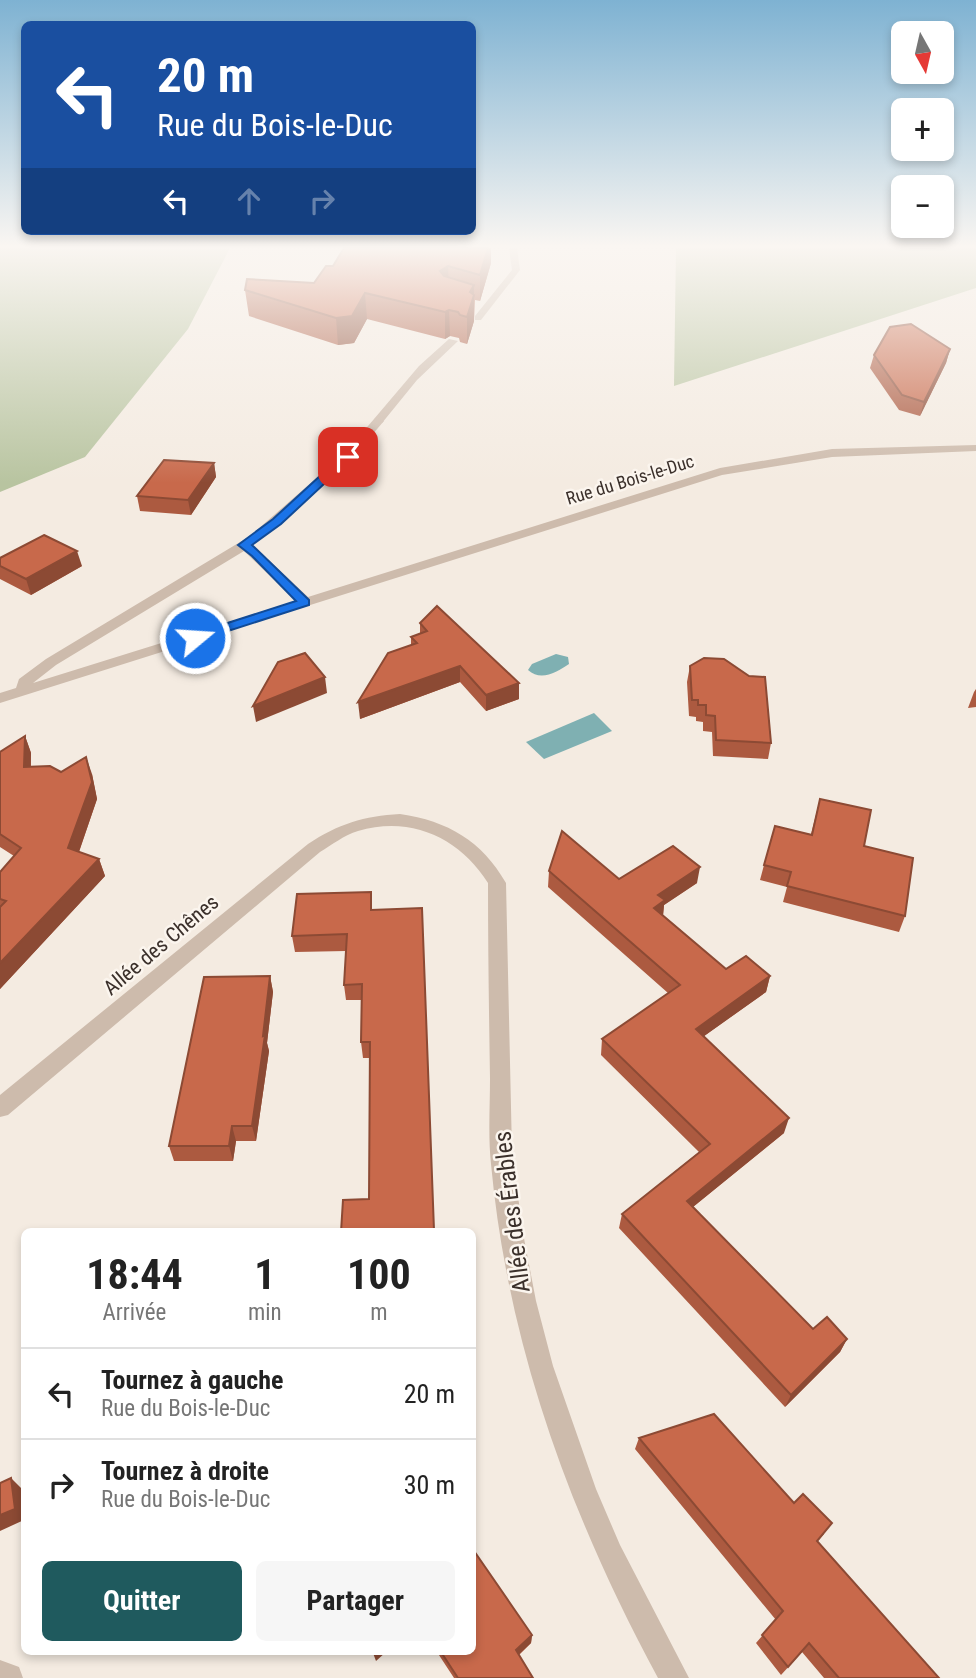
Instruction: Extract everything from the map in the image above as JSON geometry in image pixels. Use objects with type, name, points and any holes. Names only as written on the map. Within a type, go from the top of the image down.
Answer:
[{"type":"street","name":"Rue du Bois-le-Duc","points":[[23,690],[24,682],[51,662],[244,545],[277,522],[348,457],[439,351],[453,341]]},
{"type":"street","name":"Rue du Bois-le-Duc","points":[[0,698],[720,472],[832,453],[976,448]]},
{"type":"street","points":[[244,545],[256,553],[305,602]]},
{"type":"street","name":"Allée des Érables","points":[[355,825],[399,821],[440,829],[465,842],[486,862],[497,883],[502,1161],[523,1302],[546,1391],[588,1509],[640,1619],[674,1678]]},
{"type":"street","name":"Allée des Chênes","points":[[0,1108],[314,848],[355,825]]},
{"type":"street","points":[[0,1675],[8,1678]]},
{"type":"green space","points":[[0,326],[189,326],[85,457],[0,492]]},
{"type":"green space","points":[[675,326],[858,326],[674,386]]},
{"type":"water","points":[[556,654],[568,657],[569,664],[554,673],[544,675],[533,674],[528,670],[532,664]]},
{"type":"water","points":[[594,713],[612,731],[544,759],[526,742]]},
{"type":"building","points":[[915,326],[950,349],[924,402],[902,395],[874,355],[890,327]]},
{"type":"building","points":[[164,460],[214,463],[188,500],[137,496]]},
{"type":"building","points":[[44,535],[77,551],[26,579],[0,566],[0,558]]},
{"type":"building","points":[[437,606],[519,683],[486,695],[460,666],[358,702],[388,653],[417,643],[411,637],[427,631],[420,623]]},
{"type":"building","points":[[305,653],[325,677],[253,706],[278,662]]},
{"type":"building","points":[[704,658],[724,659],[749,676],[765,677],[771,743],[716,740],[715,716],[706,715],[706,705],[698,705],[698,700],[692,700],[690,666]]},
{"type":"building","points":[[25,736],[24,767],[50,766],[61,772],[86,757],[92,782],[68,848],[99,859],[0,963],[0,907],[6,901],[0,899],[0,872],[21,848],[0,834],[0,752]]},
{"type":"building","points":[[820,799],[871,810],[864,846],[913,858],[905,916],[787,886],[791,872],[764,865],[775,826],[812,835]]},
{"type":"building","points":[[562,831],[619,879],[673,846],[700,867],[658,895],[665,900],[654,908],[726,969],[746,956],[770,976],[696,1029],[789,1118],[687,1201],[813,1329],[827,1317],[847,1339],[791,1395],[622,1214],[710,1144],[602,1039],[680,985],[549,871]]},
{"type":"building","points":[[371,892],[371,910],[422,908],[434,1228],[341,1228],[343,1200],[369,1199],[370,1042],[361,1042],[362,984],[344,985],[347,934],[292,936],[297,894]]},
{"type":"building","points":[[270,976],[252,1126],[232,1126],[229,1146],[169,1146],[204,977]]},
{"type":"building","points":[[714,1414],[794,1503],[803,1494],[832,1523],[817,1541],[939,1678],[839,1678],[809,1643],[788,1667],[762,1635],[783,1611],[639,1438]]},
{"type":"building","points":[[11,1478],[15,1509],[0,1515],[0,1483]]},
{"type":"building","points":[[476,1554],[532,1635],[516,1650],[533,1678],[458,1678],[443,1655],[476,1655]]},
{"type":"route","points":[[195,638],[305,602],[256,553],[244,545],[277,522],[348,457]]}]
